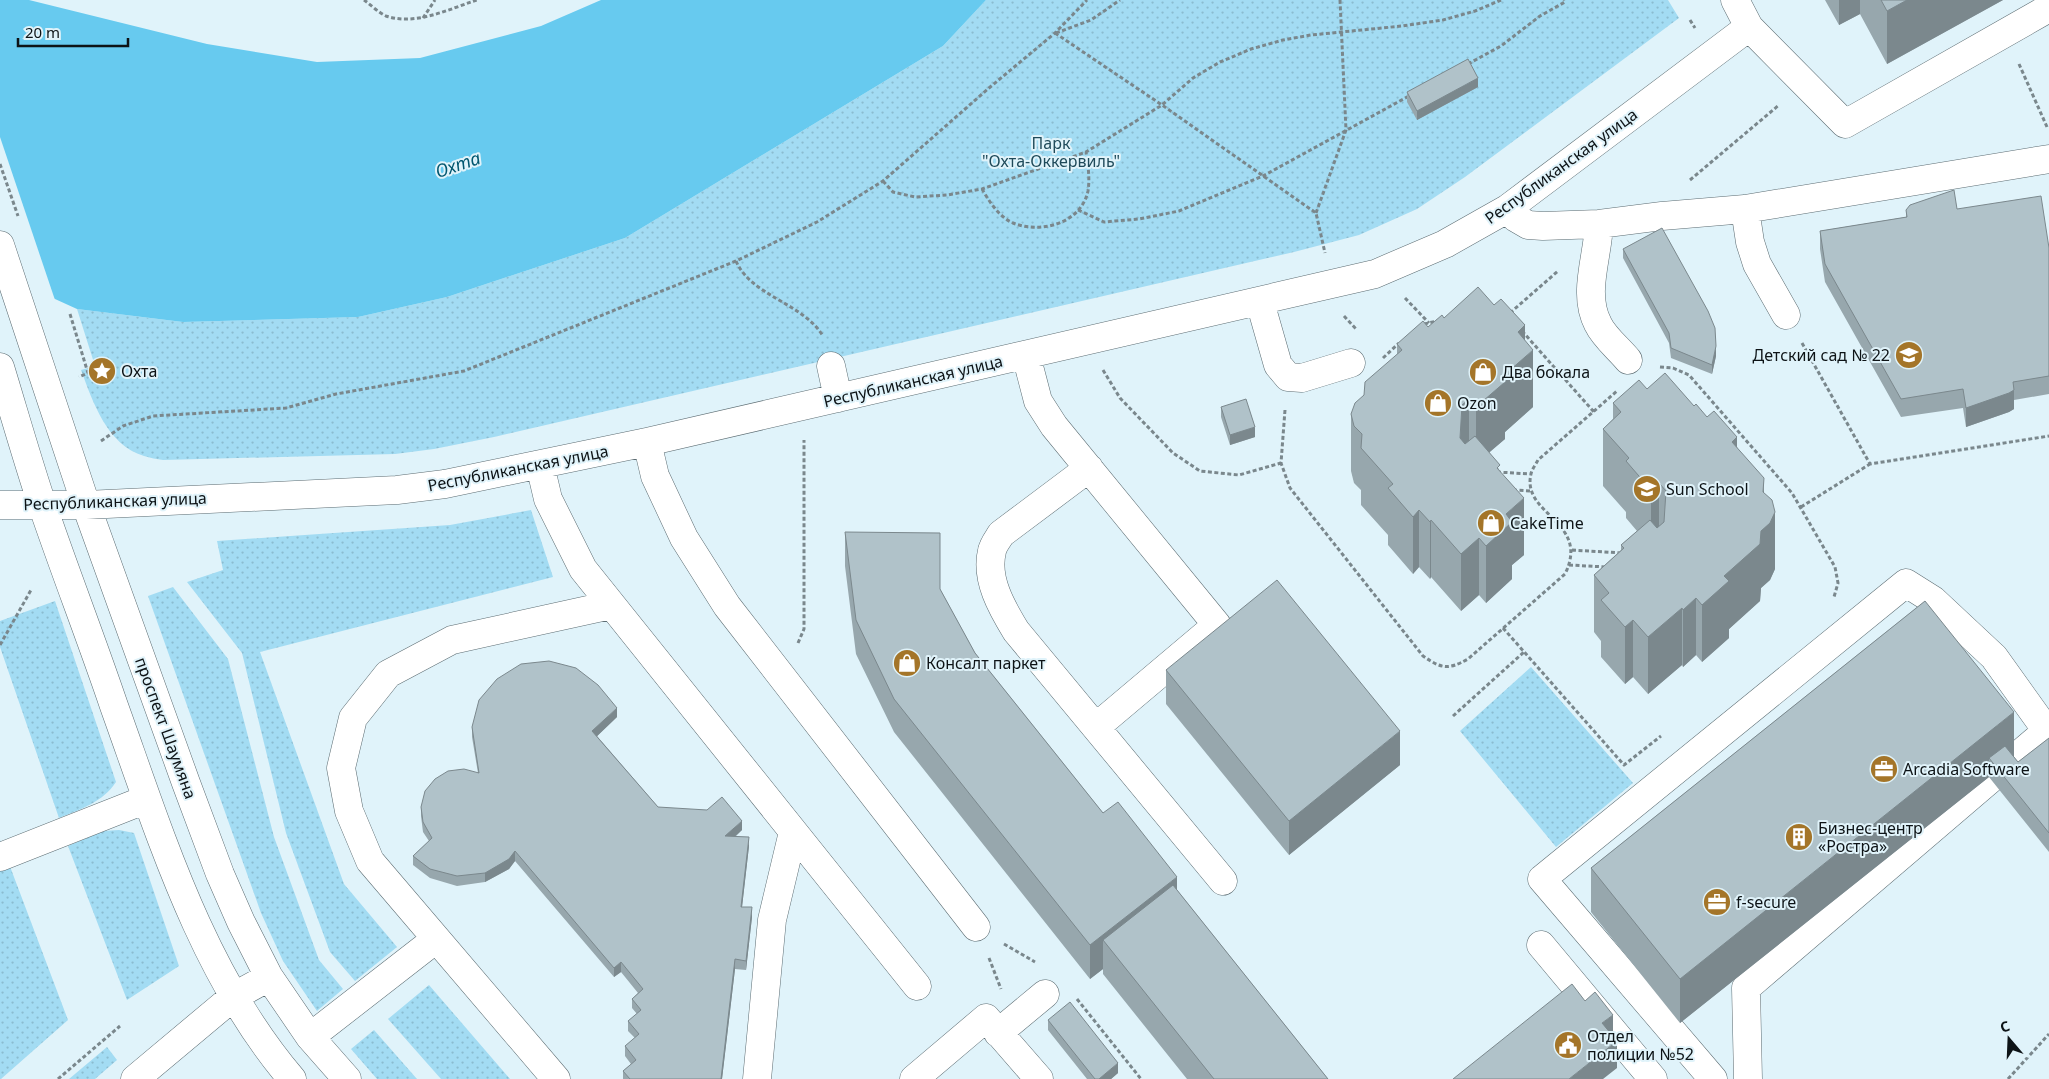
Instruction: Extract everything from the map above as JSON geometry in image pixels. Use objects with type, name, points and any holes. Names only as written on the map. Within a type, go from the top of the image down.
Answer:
[{"type":"street","points":[[1735,0],[1749,26],[1845,124],[2049,8]]},
{"type":"street","name":"Республиканская улица","points":[[0,505],[86,505],[397,490],[445,484],[647,442],[1375,274],[1445,244],[1507,209],[1749,26]]},
{"type":"street","points":[[1507,209],[1516,218],[1528,225],[1599,234],[1662,216],[1745,209],[2049,159]]},
{"type":"street","points":[[1745,209],[1750,242],[1757,264],[1786,315]]},
{"type":"street","points":[[1599,234],[1590,303],[1598,326],[1626,373]]},
{"type":"street","name":"проспект Шаумяна","points":[[0,245],[86,505],[220,874],[269,977],[310,1037],[347,1079]]},
{"type":"street","points":[[1260,302],[1278,365],[1288,377],[1302,378],[1351,363]]},
{"type":"street","points":[[1026,355],[1038,401],[1054,426],[1217,625],[1096,727]]},
{"type":"street","points":[[831,366],[838,398]]},
{"type":"street","points":[[0,367],[42,505],[147,799],[189,905],[232,997],[279,1064],[292,1079]]},
{"type":"street","points":[[647,442],[655,476],[684,538],[727,606],[976,927]]},
{"type":"street","points":[[540,465],[548,499],[583,569],[917,986]]},
{"type":"street","points":[[1090,468],[1001,534],[992,548],[990,566],[995,588],[1003,611],[1016,631],[1223,881]]},
{"type":"street","points":[[1713,1079],[1542,879],[1906,583],[1933,600],[1994,657],[2048,730],[1746,988],[1748,1079]]},
{"type":"street","points":[[556,1079],[370,861],[348,811],[341,768],[353,718],[388,674],[452,640],[610,605]]},
{"type":"street","points":[[0,857],[147,799]]},
{"type":"street","points":[[757,1079],[772,920],[793,832]]},
{"type":"street","points":[[310,1037],[436,939]]},
{"type":"street","points":[[1541,945],[1653,1079]]},
{"type":"street","points":[[135,1079],[232,997],[269,977]]},
{"type":"street","points":[[914,1079],[992,1025],[1045,994]]},
{"type":"street","points":[[992,1025],[1039,1079]]},
{"type":"path","points":[[364,0],[385,15],[404,19],[423,18],[477,0]]},
{"type":"path","points":[[423,18],[436,0]]},
{"type":"path","points":[[101,441],[123,426],[153,416],[286,408],[336,394],[464,371],[736,261],[816,222],[883,181],[989,88],[1056,33],[1087,0]]},
{"type":"path","points":[[1056,33],[1091,20],[1120,0]]},
{"type":"path","points":[[1325,253],[1316,213],[1346,130],[1340,0]]},
{"type":"path","points":[[883,181],[893,192],[915,197],[947,196],[982,189],[1086,152],[1162,105],[1193,78],[1220,62],[1251,49],[1283,40],[1443,20],[1474,11],[1500,0]]},
{"type":"path","points":[[1466,65],[1501,46],[1540,16],[1565,2],[1564,0]]},
{"type":"path","points":[[1056,33],[1316,213]]},
{"type":"path","points":[[2005,33],[2049,132]]},
{"type":"path","points":[[1684,186],[1804,83]]},
{"type":"path","points":[[1078,210],[1104,222],[1139,219],[1179,211],[1263,176],[1415,93]]},
{"type":"path","points":[[982,189],[993,206],[1011,222],[1038,229],[1062,223],[1078,210],[1088,192],[1089,174],[1086,152]]},
{"type":"path","points":[[1508,315],[1599,234]]},
{"type":"path","points":[[736,261],[745,277],[810,320],[818,328],[824,339],[831,366]]},
{"type":"path","points":[[1404,297],[1429,323]]},
{"type":"path","points":[[70,314],[88,373],[73,379]]},
{"type":"path","points":[[1786,315],[1870,464]]},
{"type":"path","points":[[1420,326],[1446,318]]},
{"type":"path","points":[[1521,330],[1594,412]]},
{"type":"path","points":[[1351,363],[1382,358],[1401,342]]},
{"type":"path","points":[[1655,367],[1673,368],[1689,375],[1792,493],[1835,567],[1838,583],[1833,598],[1828,604]]},
{"type":"path","points":[[1103,369],[1120,398],[1173,453],[1200,471],[1239,475],[1281,463]]},
{"type":"path","points":[[1288,377],[1281,463],[1290,488],[1423,656],[1437,666],[1454,667],[1468,659],[1565,574],[1572,550],[1567,535],[1536,500],[1531,491],[1530,474],[1538,460],[1594,412],[1626,373]]},
{"type":"path","points":[[1801,507],[1870,464],[2049,436]]},
{"type":"path","points":[[782,676],[804,629],[804,440]]},
{"type":"path","points":[[1491,471],[1530,474]]},
{"type":"path","points":[[1505,489],[1531,491]]},
{"type":"path","points":[[1572,550],[1628,554]]},
{"type":"path","points":[[1569,565],[1607,568]]},
{"type":"path","points":[[0,645],[31,590]]},
{"type":"path","points":[[1503,628],[1624,765],[1668,731]]},
{"type":"path","points":[[1453,716],[1524,652]]},
{"type":"path","points":[[976,927],[1002,988],[992,1025]]},
{"type":"path","points":[[58,1079],[120,1026]]},
{"type":"path","points":[[2008,1079],[2049,1034]]},
{"type":"green space","name":"Парк \"Охта-Оккервиль\"","points":[[986,0],[1668,0],[1679,18],[1465,177],[1417,209],[1359,235],[1294,252],[494,437],[434,449],[395,454],[163,460],[144,456],[120,442],[103,421],[96,408],[81,370],[95,366],[77,309],[183,322],[358,317],[447,297],[625,238],[943,46]]},
{"type":"green space","points":[[531,510],[553,577],[260,652],[344,884],[397,947],[355,981],[330,952],[286,833],[242,653],[187,582],[223,570],[217,541],[450,525]]},
{"type":"green space","points":[[173,587],[228,659],[274,837],[319,960],[343,989],[317,1011],[283,961],[261,913],[148,596]]},
{"type":"green space","points":[[55,601],[116,782],[98,800],[59,818],[0,647],[0,621]]},
{"type":"green space","points":[[1531,667],[1633,783],[1556,847],[1460,731]]},
{"type":"green space","points":[[119,830],[134,833],[179,966],[127,1000],[68,846],[103,831]]},
{"type":"green space","points":[[0,840],[68,1020],[1,1079],[0,1079]]},
{"type":"green space","points":[[429,985],[510,1079],[441,1079],[388,1019]]},
{"type":"green space","points":[[374,1030],[417,1079],[377,1079],[351,1049]]},
{"type":"green space","points":[[107,1047],[117,1060],[95,1079],[69,1079]]},
{"type":"water","points":[[0,0],[29,0],[207,44],[317,62],[420,58],[541,26],[601,0],[986,0],[943,46],[625,238],[447,297],[358,317],[183,322],[77,309],[0,274]]},
{"type":"pier","points":[[0,137],[56,303],[0,277]]},
{"type":"building","points":[[1881,0],[1907,0],[1887,11]]},
{"type":"building","points":[[1468,59],[1478,78],[1417,111],[1407,92]]},
{"type":"building","points":[[1954,190],[1957,209],[2041,196],[2049,248],[2049,376],[2013,382],[2014,390],[2009,393],[1966,408],[1963,389],[1901,399],[1825,264],[1820,231],[1907,217],[1906,210],[1910,205]]},
{"type":"building","points":[[1662,228],[1708,311],[1715,328],[1716,346],[1712,365],[1671,348],[1669,333],[1623,249]]},
{"type":"building","points":[[1478,287],[1494,305],[1501,299],[1525,325],[1518,332],[1533,350],[1501,378],[1505,382],[1476,407],[1469,399],[1462,405],[1460,438],[1465,444],[1475,436],[1500,465],[1497,468],[1524,498],[1506,514],[1512,522],[1486,546],[1479,538],[1461,554],[1431,520],[1430,522],[1419,510],[1413,517],[1388,488],[1393,484],[1361,448],[1362,434],[1354,426],[1351,414],[1355,403],[1364,395],[1365,382],[1402,350],[1397,344],[1423,321],[1428,327],[1442,315],[1444,318]]},
{"type":"building","points":[[1665,373],[1694,406],[1696,404],[1707,417],[1714,411],[1737,437],[1732,442],[1764,478],[1763,492],[1772,500],[1775,512],[1770,523],[1761,531],[1760,544],[1724,576],[1729,581],[1702,605],[1696,598],[1648,637],[1633,620],[1625,627],[1601,600],[1609,593],[1594,575],[1624,548],[1621,545],[1650,520],[1657,528],[1664,522],[1666,491],[1659,483],[1651,490],[1626,461],[1629,458],[1603,429],[1621,412],[1613,403],[1639,380],[1647,389]]},
{"type":"building","points":[[1246,399],[1255,427],[1230,435],[1221,407]]},
{"type":"building","points":[[845,532],[940,533],[940,589],[975,653],[1103,813],[1118,802],[1177,877],[1090,945],[894,699],[856,620]]},
{"type":"building","points":[[1277,580],[1400,731],[1289,821],[1166,670]]},
{"type":"building","name":"Бизнес-центр «Ростра»","points":[[1925,601],[2014,712],[1680,979],[1591,868]]},
{"type":"building","points":[[549,661],[576,668],[598,685],[617,708],[592,731],[658,807],[707,810],[722,797],[742,821],[725,836],[749,837],[741,907],[752,907],[746,961],[735,959],[721,1079],[630,1079],[623,1071],[636,1060],[625,1046],[639,1034],[628,1021],[641,1010],[632,999],[643,989],[621,962],[614,968],[515,851],[509,859],[485,873],[457,876],[430,869],[413,856],[432,838],[423,822],[421,807],[425,791],[435,779],[448,771],[464,769],[479,773],[472,727],[479,700],[497,679],[521,664]]},
{"type":"building","points":[[2049,738],[2049,833],[1989,758],[2005,746],[2018,762]]},
{"type":"building","points":[[1173,885],[1328,1079],[1214,1079],[1103,940]]},
{"type":"building","points":[[1572,984],[1585,1001],[1595,992],[1613,1015],[1602,1023],[1617,1041],[1569,1079],[1453,1079]]},
{"type":"building","points":[[1070,1002],[1118,1063],[1099,1079],[1095,1079],[1048,1020]]},
{"type":"place","name":"Детский сад № 22","points":[[1909,355]]},
{"type":"place","name":"Охта","points":[[102,371]]},
{"type":"place","name":"Два бокала","points":[[1483,372]]},
{"type":"place","name":"Ozon","points":[[1438,403]]},
{"type":"place","name":"Sun School","points":[[1647,489]]},
{"type":"place","name":"CakeTime","points":[[1491,523]]},
{"type":"place","name":"Консалт паркет","points":[[907,663]]},
{"type":"place","name":"Arcadia Software","points":[[1884,769]]},
{"type":"place","name":"Бизнес-центр «Ростра»","points":[[1799,837]]},
{"type":"place","name":"f-secure","points":[[1717,902]]},
{"type":"place","name":"Отдел полиции №52","points":[[1568,1045]]}]
